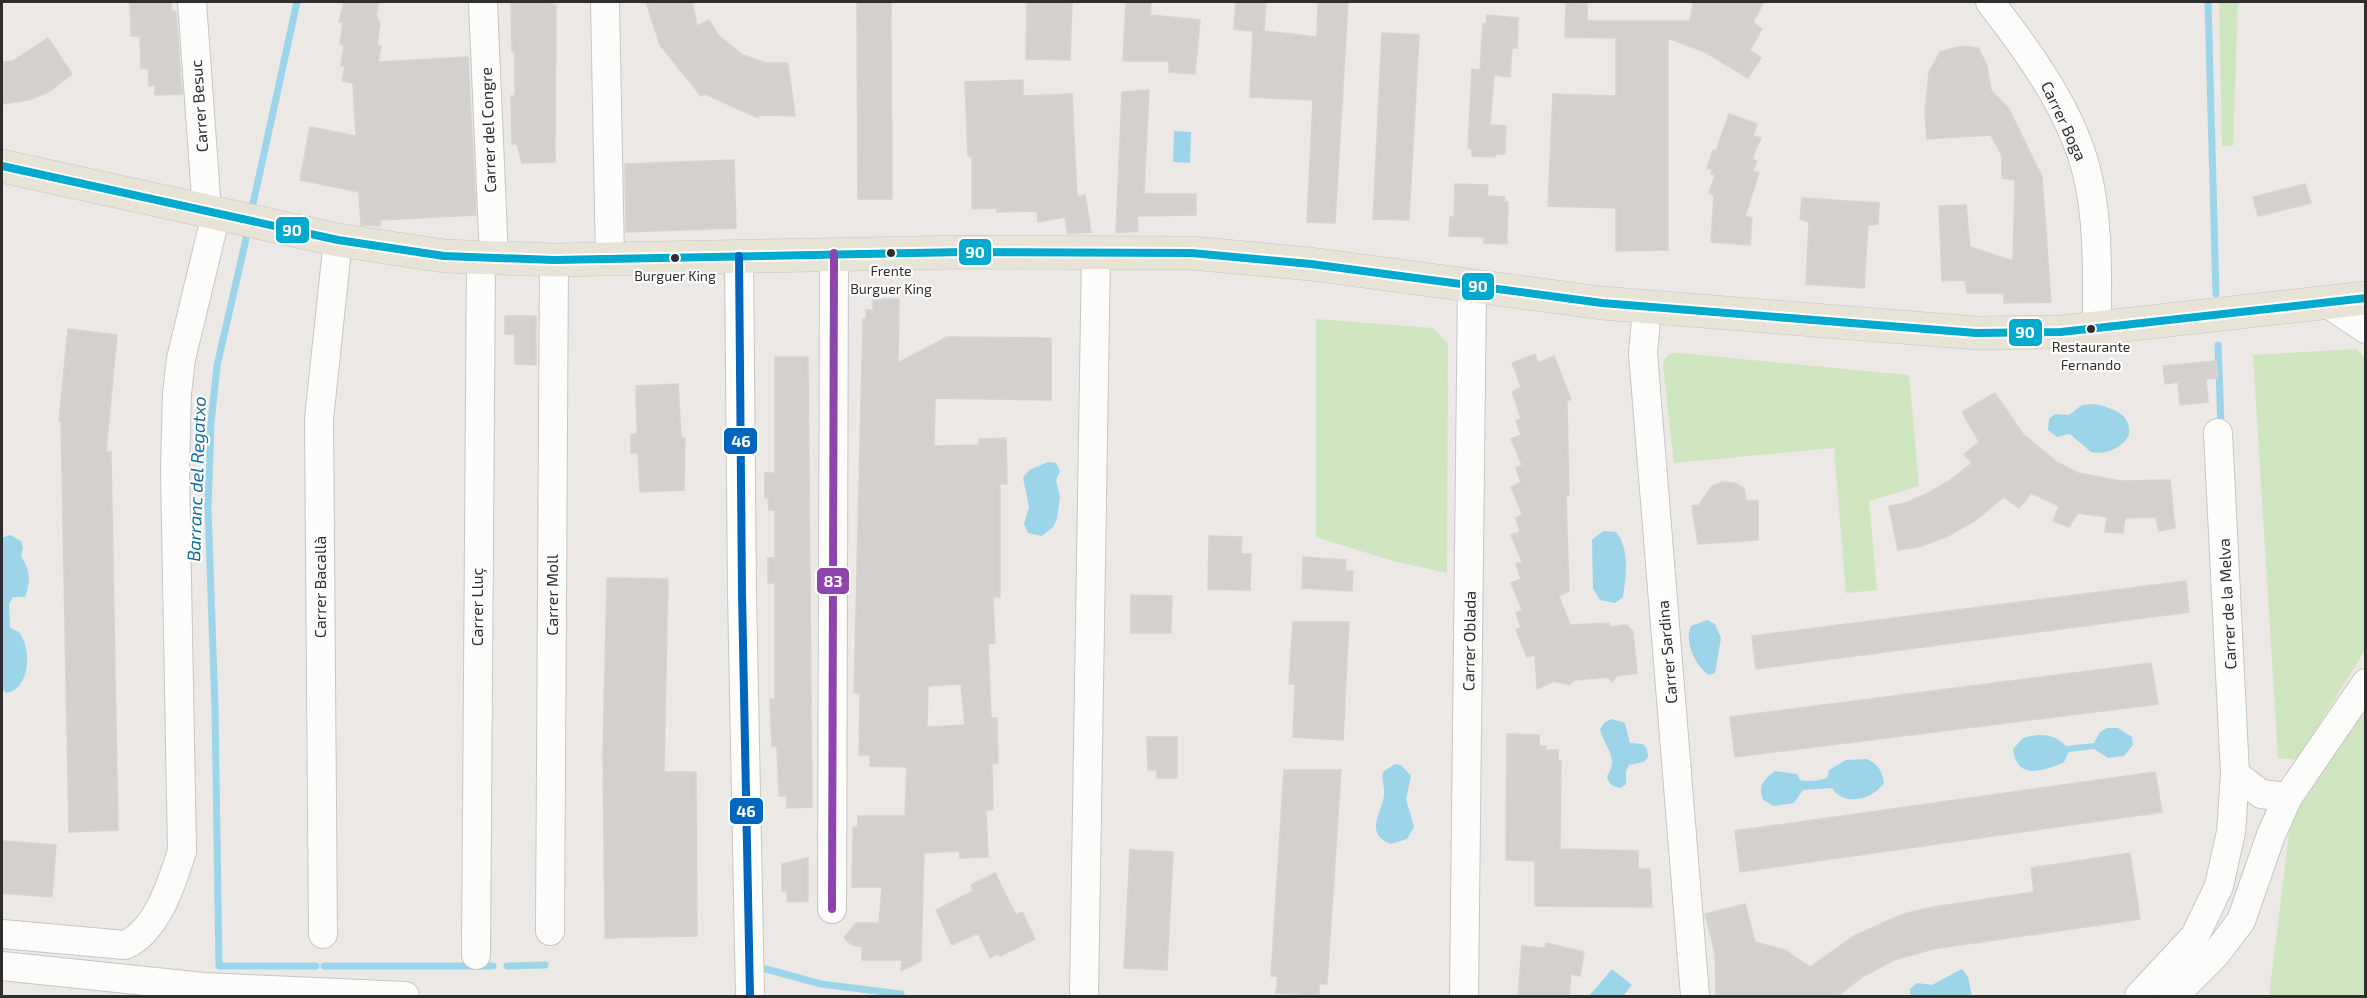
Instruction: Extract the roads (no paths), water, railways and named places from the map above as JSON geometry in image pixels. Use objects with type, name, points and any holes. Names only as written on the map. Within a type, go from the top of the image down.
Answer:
[{"type":"main road","points":[[2,165],[338,240],[409,252],[488,258],[555,260],[834,253],[1096,251],[1191,253],[1274,260],[1647,308],[1976,333],[2097,329],[2366,298]]},
{"type":"street","name":"Carrer Besuc","points":[[2,934],[125,945],[135,941],[150,924],[175,872],[182,851],[175,469],[177,393],[181,359],[218,214],[192,2]]},
{"type":"street","name":"Carrer del Congre","points":[[483,2],[488,258]]},
{"type":"street","points":[[605,2],[610,259]]},
{"type":"street","name":"Carrer Boga","points":[[1990,2],[2040,71],[2081,152],[2092,200],[2097,329]]},
{"type":"street","name":"Carrer Bacallà","points":[[323,934],[319,418],[338,240]]},
{"type":"street","points":[[1084,996],[1096,251]]},
{"type":"street","points":[[832,909],[834,253]]},
{"type":"street","points":[[739,256],[742,604],[750,996]]},
{"type":"street","name":"Carrer Lluç","points":[[476,955],[488,258]]},
{"type":"street","name":"Carrer Moll","points":[[550,931],[555,260]]},
{"type":"street","name":"Carrer Oblada","points":[[1464,996],[1472,286]]},
{"type":"street","points":[[2327,303],[2366,329]]},
{"type":"street","name":"Carrer Sardina","points":[[1647,308],[1643,353],[1695,996]]},
{"type":"street","name":"Carrer de la Melva","points":[[2139,996],[2195,936],[2219,886],[2231,832],[2235,774],[2218,433]]},
{"type":"street","points":[[2174,996],[2215,955],[2241,921],[2271,835],[2288,797],[2366,683]]},
{"type":"street","points":[[2235,774],[2261,794],[2288,797]]},
{"type":"street","points":[[2,966],[202,987],[405,996]]},
{"type":"water","points":[[1174,131],[1191,132],[1190,163],[1173,162]]},
{"type":"water","points":[[2095,404],[2119,413],[2127,421],[2129,435],[2118,447],[2108,451],[2091,452],[2070,434],[2057,437],[2048,430],[2049,419],[2055,414],[2069,415],[2082,405]]},
{"type":"water","points":[[1048,462],[1056,463],[1060,471],[1056,480],[1060,497],[1057,519],[1053,527],[1042,536],[1028,533],[1024,524],[1029,507],[1023,478],[1029,470]]},
{"type":"water","points":[[1603,531],[1616,532],[1625,554],[1626,572],[1623,597],[1615,603],[1600,600],[1593,588],[1592,540]]},
{"type":"water","points":[[10,535],[21,541],[23,548],[21,556],[29,575],[25,597],[13,597],[9,604],[10,627],[21,635],[27,651],[27,660],[24,678],[20,685],[6,693],[2,689],[2,538]]},
{"type":"water","points":[[1707,620],[1715,624],[1721,638],[1715,673],[1709,675],[1695,660],[1689,639],[1691,626]]},
{"type":"water","points":[[1612,719],[1625,723],[1630,743],[1643,744],[1647,749],[1648,757],[1644,762],[1629,765],[1626,771],[1626,784],[1621,788],[1609,782],[1607,776],[1611,770],[1612,758],[1600,729],[1605,722]]},
{"type":"water","points":[[2107,728],[2118,728],[2132,737],[2133,745],[2124,756],[2108,758],[2094,749],[2069,752],[2064,762],[2032,771],[2020,766],[2013,749],[2023,738],[2035,735],[2051,736],[2066,746],[2094,743],[2100,732]]},
{"type":"water","points":[[1867,759],[1879,769],[1884,783],[1879,789],[1865,797],[1844,798],[1832,788],[1803,790],[1794,803],[1774,806],[1763,800],[1761,791],[1763,784],[1767,777],[1775,771],[1797,774],[1800,780],[1817,780],[1827,778],[1829,770],[1846,760]]},
{"type":"water","points":[[1395,764],[1401,765],[1411,776],[1406,799],[1414,827],[1407,839],[1391,844],[1378,835],[1376,823],[1384,796],[1383,772]]},
{"type":"water","points":[[1612,969],[1632,985],[1623,996],[1589,996]]},
{"type":"water","points":[[1962,969],[1968,977],[1972,996],[1910,996],[1910,989],[1917,983],[1932,985]]},
{"type":"waterway","name":"Barranc del Regatxo","points":[[251,213],[297,2]]},
{"type":"waterway","points":[[2208,2],[2216,294]]},
{"type":"waterway","name":"Barranc del Regatxo","points":[[248,230],[217,366],[211,423],[208,508],[215,708],[219,966],[316,966]]},
{"type":"waterway","points":[[2218,345],[2221,425]]},
{"type":"waterway","points":[[507,966],[545,965]]},
{"type":"waterway","points":[[324,966],[493,966]]},
{"type":"waterway","points":[[766,969],[821,984],[901,994]]},
{"type":"place","name":"Frente Burguer King","points":[[891,253]]},
{"type":"place","name":"Burguer King","points":[[675,258]]},
{"type":"place","name":"Restaurante Fernando","points":[[2091,329]]}]
